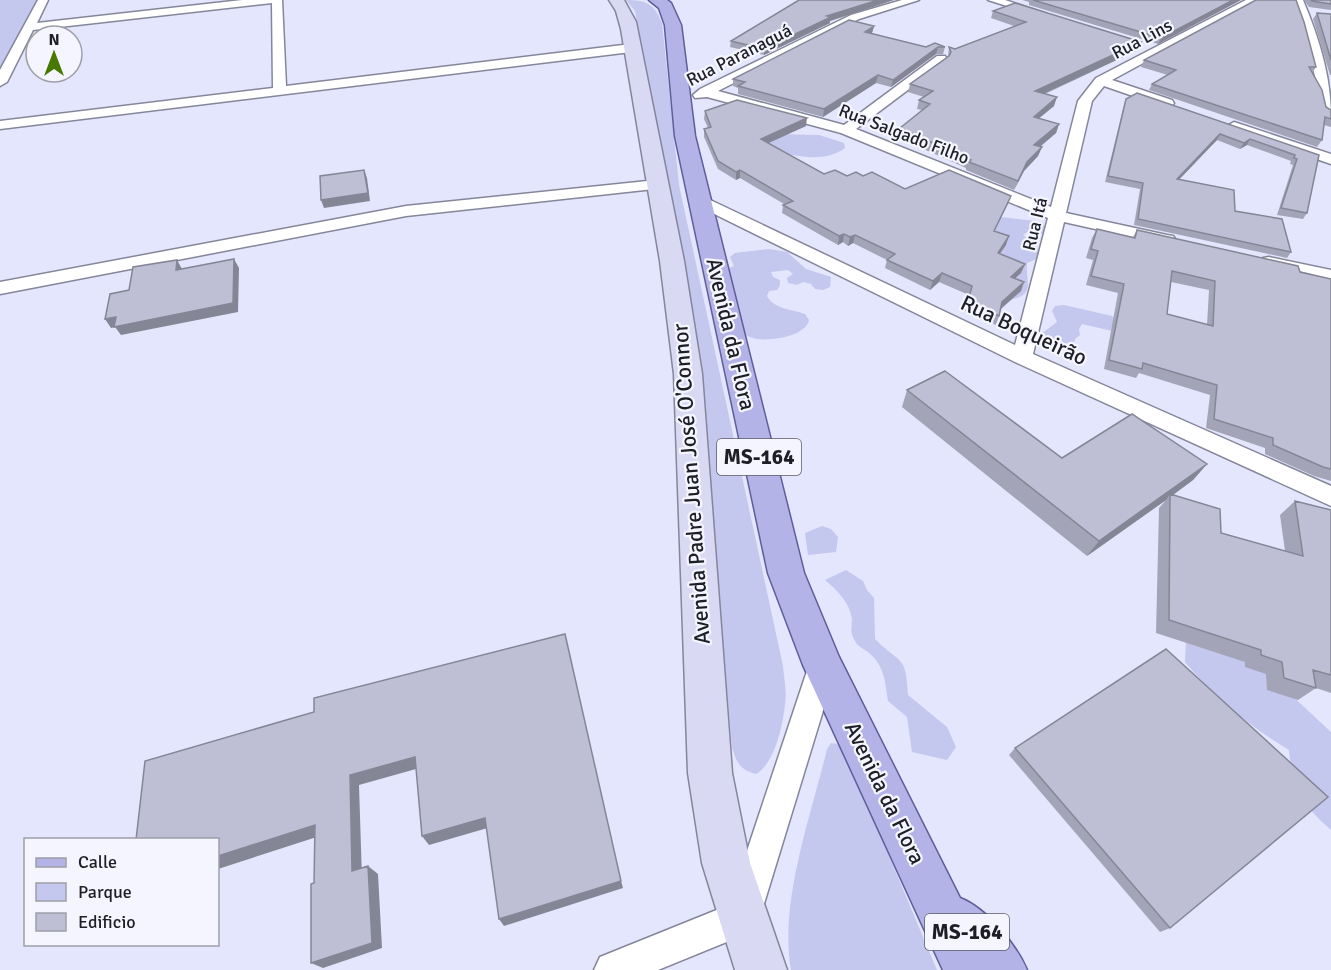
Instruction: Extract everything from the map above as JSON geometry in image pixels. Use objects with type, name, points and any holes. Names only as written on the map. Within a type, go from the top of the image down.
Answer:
[{"type":"main road","name":"Avenida da Flora","points":[[656,0],[666,6],[670,15],[693,98],[685,136],[786,573],[823,665],[969,970]]},
{"type":"main road","name":"Avenida da Flora","points":[[933,895],[1001,970]]},
{"type":"street","points":[[30,24],[43,0]]},
{"type":"street","points":[[55,24],[272,0]]},
{"type":"street","points":[[277,0],[280,91]]},
{"type":"street","name":"Avenida Padre Juan José O'Connor","points":[[616,0],[623,7],[628,18],[631,48],[672,261],[688,374],[710,773],[726,863],[761,970]]},
{"type":"street","name":"Rua Paranaguá","points":[[693,98],[855,17],[914,0]]},
{"type":"street","points":[[993,0],[1058,20]]},
{"type":"street","points":[[1014,6],[1029,0]]},
{"type":"street","name":"Rua Lins","points":[[1085,101],[1101,81],[1153,49],[1254,0]]},
{"type":"street","points":[[1301,5],[1326,81],[1331,113]]},
{"type":"street","points":[[0,82],[24,35]]},
{"type":"street","points":[[0,125],[631,48]]},
{"type":"street","points":[[846,130],[941,59]]},
{"type":"street","points":[[1101,81],[1178,107]]},
{"type":"street","name":"Rua Salgado Filho","points":[[693,98],[846,130],[1057,216],[1182,243]]},
{"type":"street","name":"Rua Itá","points":[[1022,357],[1085,101]]},
{"type":"street","points":[[1221,122],[1331,159]]},
{"type":"street","points":[[0,288],[313,226],[406,211],[657,185]]},
{"type":"street","name":"Rua Boqueirão","points":[[700,201],[1022,357],[1331,497]]},
{"type":"street","points":[[1251,258],[1331,276]]},
{"type":"street","points":[[613,970],[743,917],[823,665]]},
{"type":"green space","points":[[0,0],[37,0],[24,24],[0,69]]},
{"type":"green space","points":[[626,0],[649,4],[656,11],[662,23],[679,185],[783,666],[786,699],[780,732],[773,753],[763,769],[756,774],[740,765],[732,747],[700,382],[635,11]]},
{"type":"green space","points":[[776,134],[819,135],[844,143],[845,148],[828,156],[818,157],[771,151],[768,139]]},
{"type":"green space","points":[[1001,217],[1043,222],[1046,231],[1044,234],[1027,232],[1023,235],[1036,244],[1040,254],[1039,258],[1027,263],[1028,286],[1026,291],[1018,298],[1009,300],[943,225]]},
{"type":"green space","points":[[769,249],[787,252],[806,269],[831,277],[830,287],[823,290],[815,289],[811,284],[803,282],[797,285],[788,283],[787,278],[793,274],[788,270],[771,272],[773,277],[780,280],[780,285],[777,290],[769,291],[767,296],[770,301],[779,307],[805,314],[809,320],[802,330],[795,334],[779,338],[757,339],[738,332],[727,269],[734,266],[730,257],[735,253]]},
{"type":"green space","points":[[1064,305],[1112,316],[1119,322],[1121,333],[1082,324],[1079,329],[1080,335],[1075,339],[1073,349],[1064,350],[1044,346],[1040,340],[1041,334],[1057,322],[1052,311],[1055,306]]},
{"type":"green space","points":[[822,526],[831,529],[838,537],[836,552],[808,555],[805,533]]},
{"type":"green space","points":[[846,570],[863,581],[874,598],[875,639],[904,666],[908,695],[947,727],[956,747],[947,760],[912,752],[907,717],[888,701],[878,663],[858,645],[852,632],[851,613],[846,602],[825,580]]},
{"type":"green space","points":[[1186,640],[1246,653],[1331,732],[1331,830],[1312,812],[1300,795],[1293,776],[1289,750],[1233,710],[1196,675],[1185,662]]},
{"type":"green space","points":[[831,743],[839,744],[844,749],[937,970],[791,970],[788,944],[789,916],[798,859],[827,749]]},
{"type":"building","points":[[799,0],[878,0],[827,16],[831,17],[764,49],[731,41]]},
{"type":"building","points":[[1033,0],[1233,0],[1161,38]]},
{"type":"building","points":[[1256,0],[1296,0],[1316,67],[1309,67],[1322,90],[1326,107],[1331,110],[1331,119],[1325,117],[1322,140],[1152,84],[1176,70],[1144,60]]},
{"type":"building","points":[[1331,0],[1331,4],[1312,1]]},
{"type":"building","points":[[1015,3],[1141,42],[1035,91],[1057,97],[1034,117],[1059,124],[1034,145],[1042,147],[1027,162],[1018,181],[969,162],[971,160],[900,128],[930,104],[919,100],[933,91],[910,84],[949,56],[951,52],[949,47],[955,49],[1026,22],[993,11]]},
{"type":"building","points":[[1317,13],[1331,14],[1331,60]]},
{"type":"building","points":[[849,20],[874,26],[865,32],[926,47],[935,43],[945,47],[938,47],[893,80],[878,75],[824,109],[738,86],[745,82],[733,79]]},
{"type":"building","points":[[1137,93],[1319,155],[1307,213],[1281,208],[1297,159],[1294,158],[1295,155],[1250,139],[1244,143],[1220,134],[1177,179],[1234,190],[1235,211],[1282,219],[1291,252],[1138,219],[1143,183],[1108,176],[1126,99]]},
{"type":"building","points":[[737,100],[807,118],[761,139],[824,174],[835,170],[847,176],[856,172],[863,176],[872,172],[905,189],[949,170],[1011,196],[994,231],[1009,236],[998,253],[1025,264],[1011,277],[1024,282],[1002,302],[999,316],[968,302],[972,286],[942,273],[933,281],[887,260],[895,254],[855,235],[839,236],[783,205],[793,201],[740,170],[736,172],[718,161],[704,129],[711,127],[705,111]]},
{"type":"building","points":[[364,170],[368,193],[321,200],[320,176]]},
{"type":"building","points":[[1097,229],[1135,238],[1137,230],[1298,266],[1300,272],[1331,279],[1331,469],[1273,445],[1273,438],[1214,419],[1217,385],[1143,363],[1142,369],[1109,360],[1124,284],[1091,276],[1098,251],[1091,249]],"holes":[[[1172,271],[1215,281],[1213,326],[1167,314]]]},
{"type":"building","points":[[234,259],[233,303],[114,327],[116,317],[105,319],[110,294],[129,290],[133,267],[177,260],[176,270]]},
{"type":"building","points":[[945,371],[1062,458],[1132,414],[1207,464],[1099,541],[907,390]]},
{"type":"building","points":[[1170,494],[1220,509],[1221,533],[1303,556],[1295,501],[1331,510],[1331,675],[1313,670],[1316,688],[1284,678],[1282,662],[1261,655],[1261,650],[1169,620]]},
{"type":"building","points":[[565,634],[621,881],[499,919],[485,818],[422,836],[415,757],[350,775],[352,871],[368,866],[372,943],[311,963],[311,884],[314,883],[315,825],[219,856],[219,838],[136,838],[145,761],[314,712],[314,698]]},
{"type":"building","points":[[1166,649],[1328,797],[1170,928],[1015,748]]}]
